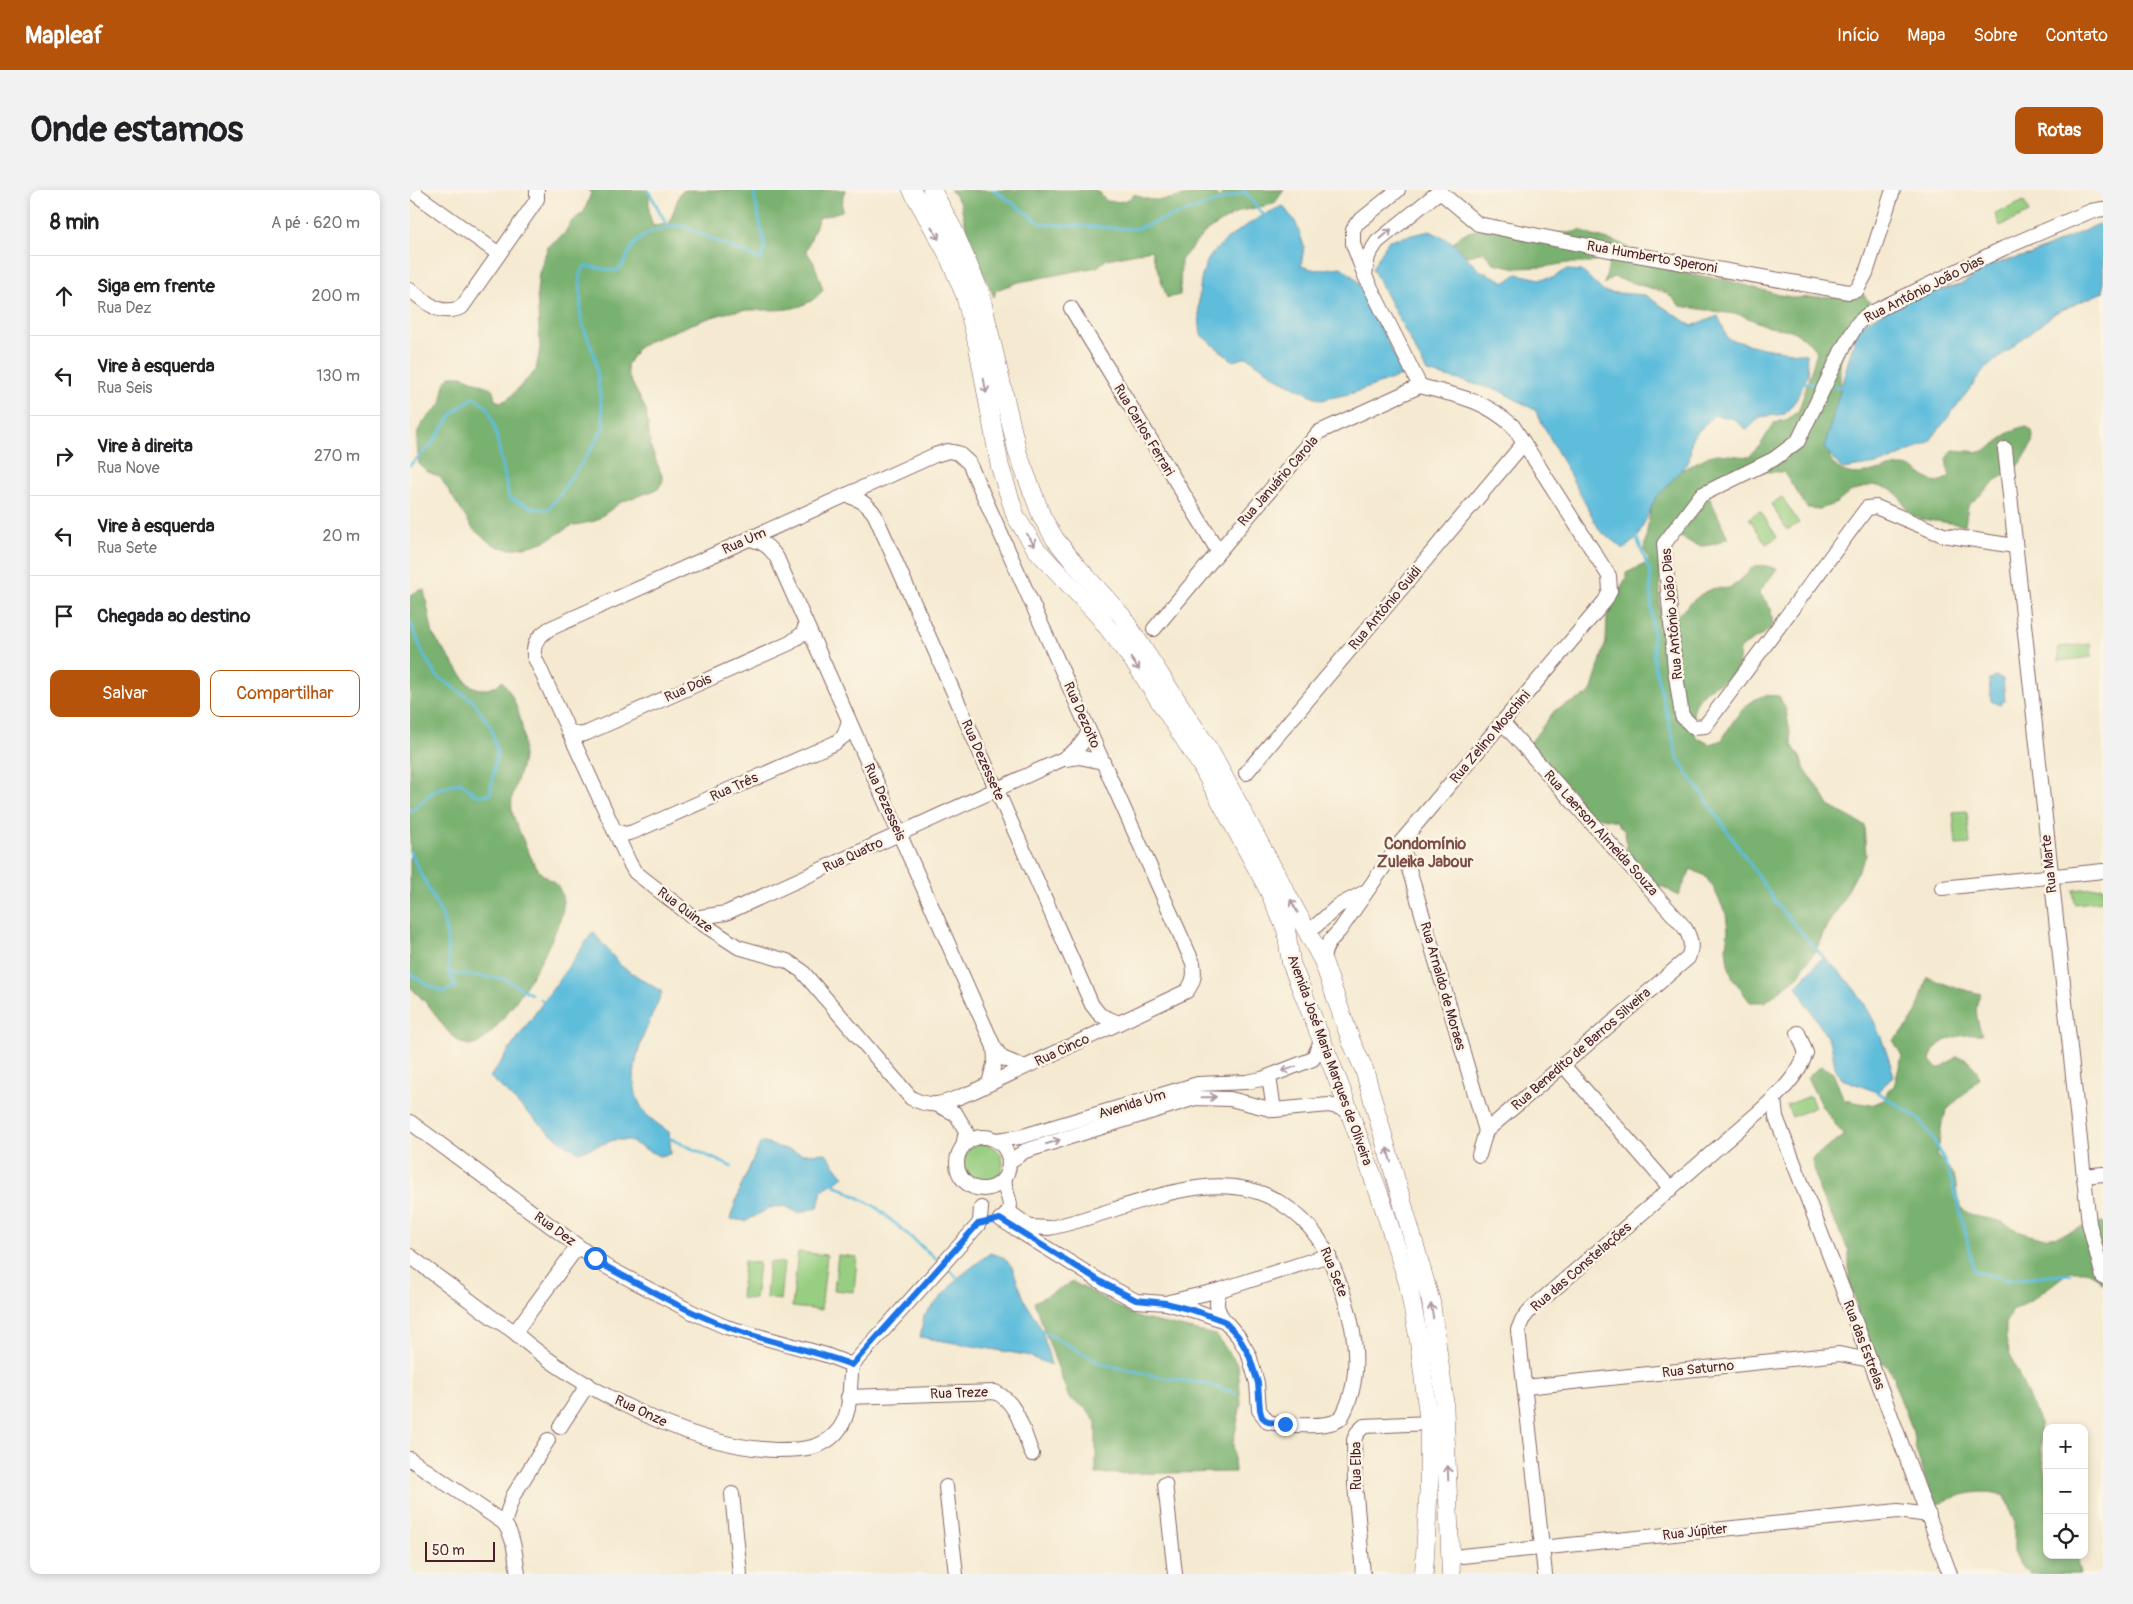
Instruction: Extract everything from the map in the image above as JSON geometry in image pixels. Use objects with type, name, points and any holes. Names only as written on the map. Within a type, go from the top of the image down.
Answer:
[{"type":"main road","name":"Avenida José Maria Marques de Oliveira","points":[[912,190],[947,253],[966,295],[978,347],[1000,467],[1016,517],[1036,549],[1098,615],[1136,666],[1202,765],[1268,889],[1286,929],[1291,963],[1325,1046],[1381,1199],[1408,1283],[1419,1341],[1429,1424],[1429,1483],[1425,1574]]},
{"type":"main road","name":"Avenida José Maria Marques de Oliveira","points":[[932,190],[954,228],[980,292],[1018,454],[1042,517],[1055,539],[1074,564],[1120,615],[1211,753],[1308,932],[1322,961],[1351,1041],[1364,1069],[1431,1302],[1444,1396],[1450,1508],[1451,1574]]},
{"type":"main road","points":[[1291,963],[1308,932]]},
{"type":"main road","points":[[1312,1013],[1319,1002],[1329,1001],[1333,1005],[1341,1029],[1351,1041]]},
{"type":"main road","points":[[1325,1046],[1336,1062],[1362,1128],[1369,1132],[1380,1123]]},
{"type":"main road","points":[[1429,1483],[1434,1493],[1432,1512],[1434,1522],[1440,1524],[1450,1508]]},
{"type":"main road","points":[[1425,1574],[1427,1571],[1434,1569],[1442,1574]]},
{"type":"street","points":[[410,190],[499,254]]},
{"type":"street","points":[[410,290],[438,310],[462,307],[534,204],[537,199],[537,190]]},
{"type":"street","points":[[1398,190],[1356,224],[1353,230],[1353,244],[1365,276],[1420,386],[1483,404],[1513,426],[1524,443]]},
{"type":"street","name":"Rua Humberto Speroni","points":[[1440,191],[1478,224],[1614,251],[1849,292],[1857,290],[1866,273],[1893,190]]},
{"type":"street","points":[[1365,276],[1368,256],[1377,242],[1440,191]]},
{"type":"street","name":"Rua Antônio João Dias","points":[[2015,546],[1943,535],[1876,507],[1867,508],[1704,726],[1693,728],[1682,716],[1675,669],[1664,544],[1701,495],[1774,459],[1798,441],[1842,348],[1858,323],[1867,315],[2004,248],[2091,211],[2103,209]]},
{"type":"street","name":"Rua Carlos Ferrari","points":[[1071,308],[1218,551]]},
{"type":"street","name":"Rua Januário Carola","points":[[1154,629],[1319,432],[1420,386]]},
{"type":"street","name":"Rua Zelino Moschini","points":[[1322,961],[1325,949],[1332,938],[1340,930],[1400,842],[1605,601],[1610,592],[1609,576],[1524,443]]},
{"type":"street","name":"Rua Antônio Guidi","points":[[1246,773],[1524,443]]},
{"type":"street","name":"Rua Marte","points":[[2005,449],[2089,1224],[2103,1277]]},
{"type":"street","name":"Rua Um","points":[[536,642],[538,637],[549,629],[935,455],[948,452],[958,453]]},
{"type":"street","name":"Rua Dezoito","points":[[958,453],[969,463],[1193,963],[1195,974],[1193,982]]},
{"type":"street","points":[[875,515],[873,503],[884,478]]},
{"type":"street","name":"Rua Dezessete","points":[[846,495],[868,505],[875,515],[1092,1005],[1100,1015],[1119,1023]]},
{"type":"street","name":"Rua Dezesseis","points":[[777,558],[776,545],[778,536],[788,521]]},
{"type":"street","name":"Rua Dezesseis","points":[[749,539],[761,541],[770,548],[777,558],[994,1047],[1002,1058],[1024,1067]]},
{"type":"street","name":"Rua Dois","points":[[568,731],[580,734],[587,733],[790,643],[803,633],[806,624]]},
{"type":"street","name":"Rua Quinze","points":[[536,642],[534,656],[635,872],[694,918],[738,947],[787,961],[802,971],[911,1098],[956,1114],[966,1131],[963,1146]]},
{"type":"street","points":[[790,643],[798,642],[817,649]]},
{"type":"street","points":[[835,743],[844,736],[849,721]]},
{"type":"street","name":"Rua Laerson Almeida Souza","points":[[1502,722],[1685,928],[1690,938],[1692,949]]},
{"type":"street","name":"Rua Quatro","points":[[694,918],[726,913],[1062,759],[1076,750],[1085,740],[1089,731]]},
{"type":"street","points":[[578,752],[579,745],[587,733]]},
{"type":"street","points":[[835,743],[846,742],[861,747]]},
{"type":"street","name":"Rua Três","points":[[614,830],[626,834],[633,832],[835,743]]},
{"type":"street","name":"Rua Quatro","points":[[1062,759],[1078,757],[1103,762]]},
{"type":"street","points":[[624,851],[628,837],[633,832]]},
{"type":"street","name":"Rua Arnaldo de Moraes","points":[[1400,842],[1486,1131]]},
{"type":"street","points":[[1942,888],[2103,871]]},
{"type":"street","name":"Rua Zelino Moschini","points":[[1308,932],[1338,906],[1366,892]]},
{"type":"street","points":[[723,938],[720,927],[726,913]]},
{"type":"street","name":"Rua Benedito de Barros Silveira","points":[[1486,1131],[1688,958],[1692,949]]},
{"type":"street","name":"Rua Cinco","points":[[931,1105],[972,1092],[1187,992],[1193,982]]},
{"type":"street","name":"Rua Dezessete","points":[[1087,1038],[1093,1017],[1092,1005]]},
{"type":"street","name":"Rua das Constelações","points":[[1545,1574],[1518,1330],[1522,1320],[1530,1310],[1760,1112],[1793,1080],[1801,1068],[1806,1053],[1798,1033]]},
{"type":"street","name":"Avenida Um","points":[[989,1139],[1020,1137],[1198,1084],[1246,1082],[1269,1077],[1312,1059],[1325,1046]]},
{"type":"street","name":"Rua Dezesseis","points":[[989,1084],[995,1060],[994,1047]]},
{"type":"street","points":[[1563,1065],[1671,1189]]},
{"type":"street","points":[[1269,1077],[1274,1110]]},
{"type":"street","points":[[972,1092],[965,1105],[964,1113],[972,1128],[1003,1146],[1009,1162],[1005,1178],[1007,1194],[1011,1203],[1001,1217],[978,1224]]},
{"type":"street","name":"Avenida Um","points":[[1009,1162],[1025,1151],[1195,1098],[1230,1099],[1274,1110],[1329,1105],[1348,1110]]},
{"type":"street","name":"Rua das Estrelas","points":[[1774,1099],[1776,1117],[1950,1574]]},
{"type":"street","points":[[1760,1112],[1776,1117]]},
{"type":"street","name":"Rua Dez","points":[[410,1122],[605,1266],[692,1312],[726,1327],[826,1355],[852,1365]]},
{"type":"street","points":[[1479,1155],[1486,1131]]},
{"type":"street","points":[[852,1365],[980,1221],[980,1206],[977,1193],[962,1179],[958,1172],[957,1163],[958,1154],[970,1140],[989,1139]]},
{"type":"street","points":[[2084,1176],[2103,1174]]},
{"type":"street","points":[[971,1186],[984,1189],[992,1188],[1005,1178]]},
{"type":"street","name":"Rua Sete","points":[[1001,1217],[1030,1227],[1049,1228],[1182,1190],[1206,1186],[1232,1186],[1263,1193],[1292,1210],[1312,1229],[1329,1255],[1348,1309],[1353,1333],[1355,1366],[1353,1384],[1345,1411],[1338,1421],[1326,1424],[1297,1425],[1268,1422],[1260,1410],[1258,1383],[1249,1355],[1238,1336],[1224,1321]]},
{"type":"street","points":[[1007,1194],[998,1190],[984,1194],[980,1206],[986,1216],[1001,1217],[1103,1283],[1136,1300],[1166,1303],[1224,1321]]},
{"type":"street","points":[[515,1332],[578,1246]]},
{"type":"street","points":[[1166,1303],[1220,1290],[1329,1255]]},
{"type":"street","name":"Rua Onze","points":[[410,1256],[571,1375],[628,1406],[701,1437],[755,1449],[799,1450],[826,1442],[841,1427],[848,1397],[852,1365]]},
{"type":"street","points":[[1220,1290],[1216,1309],[1224,1321]]},
{"type":"street","name":"Rua Saturno","points":[[1525,1387],[1839,1354],[1870,1360]]},
{"type":"street","points":[[560,1427],[588,1384]]},
{"type":"street","name":"Rua Treze","points":[[848,1397],[995,1392],[1012,1404],[1032,1454]]},
{"type":"street","name":"Rua Elba","points":[[1363,1574],[1355,1484],[1354,1440],[1357,1433],[1364,1426],[1429,1424]]},
{"type":"street","points":[[504,1524],[513,1496],[548,1440]]},
{"type":"street","points":[[410,1459],[504,1524],[510,1532],[514,1545],[518,1574]]},
{"type":"street","points":[[1165,1484],[1175,1574]]},
{"type":"street","points":[[946,1487],[956,1574]]},
{"type":"street","points":[[732,1494],[740,1574]]},
{"type":"street","name":"Rua Júpiter","points":[[1462,1556],[1898,1511],[1928,1515]]},
{"type":"green space","points":[[589,190],[649,190],[649,213],[653,226],[669,224],[680,193],[685,190],[846,190],[843,195],[842,211],[819,218],[806,251],[814,263],[823,290],[813,300],[791,309],[726,313],[647,342],[637,349],[627,365],[628,375],[646,410],[651,448],[663,481],[658,489],[621,502],[595,521],[571,526],[546,541],[511,549],[499,547],[489,542],[473,529],[440,477],[426,471],[419,464],[418,431],[423,422],[441,404],[445,383],[450,376],[462,376],[490,388],[493,391],[495,400],[501,402],[508,399],[536,370],[540,348],[537,292],[539,273],[548,246],[564,234],[571,222],[584,212],[591,193]]},
{"type":"green space","points":[[950,190],[1096,190],[1107,201],[1119,202],[1129,199],[1135,194],[1151,200],[1160,200],[1206,193],[1221,197],[1222,190],[1284,190],[1274,204],[1240,211],[1205,232],[1181,260],[1180,295],[1167,298],[1151,250],[1107,259],[1097,267],[1019,282],[996,290],[994,297],[970,243],[960,202]]},
{"type":"green space","points":[[2024,201],[2029,213],[2000,226],[1995,214]]},
{"type":"green space","points":[[1491,228],[1551,233],[1580,230],[1590,235],[1620,243],[1661,268],[1697,276],[1719,278],[1780,295],[1797,298],[1864,295],[1872,306],[1850,340],[1842,357],[1839,397],[1829,435],[1829,454],[1832,462],[1839,469],[1846,472],[1862,474],[1902,466],[1909,467],[1930,480],[1942,480],[1950,476],[1947,459],[1953,450],[1981,452],[1990,448],[2011,431],[2027,427],[2032,431],[2032,444],[2021,463],[1998,479],[1968,506],[1965,525],[1921,519],[1910,514],[1899,496],[1891,489],[1872,485],[1850,492],[1837,503],[1820,509],[1807,508],[1784,472],[1733,471],[1704,485],[1728,538],[1704,546],[1696,545],[1680,537],[1673,537],[1660,566],[1660,611],[1668,623],[1700,595],[1712,589],[1731,587],[1738,583],[1754,567],[1767,566],[1777,569],[1759,592],[1771,609],[1773,625],[1765,633],[1740,649],[1736,672],[1731,678],[1713,686],[1701,696],[1694,708],[1693,715],[1696,737],[1709,744],[1722,740],[1739,714],[1750,703],[1763,696],[1779,696],[1786,710],[1792,745],[1800,757],[1805,770],[1829,806],[1864,825],[1866,856],[1838,909],[1827,925],[1815,952],[1799,976],[1765,1002],[1750,1002],[1732,977],[1726,948],[1728,930],[1726,914],[1713,887],[1705,876],[1691,869],[1678,896],[1664,887],[1655,887],[1641,864],[1630,857],[1625,832],[1616,821],[1585,814],[1577,795],[1555,776],[1550,764],[1528,746],[1555,710],[1588,695],[1592,689],[1606,642],[1607,616],[1626,578],[1626,573],[1645,564],[1649,560],[1644,550],[1652,500],[1668,477],[1709,456],[1718,454],[1749,457],[1761,444],[1774,423],[1788,419],[1799,410],[1817,352],[1806,339],[1791,330],[1769,327],[1741,315],[1680,306],[1667,293],[1613,277],[1604,284],[1609,265],[1608,260],[1601,257],[1590,263],[1567,263],[1543,267],[1517,268],[1493,263],[1484,252],[1462,257],[1453,246],[1458,237],[1463,234]]},
{"type":"green space","points":[[1782,497],[1799,523],[1787,530],[1771,504]]},
{"type":"green space","points":[[1760,511],[1777,537],[1766,544],[1749,518]]},
{"type":"green space","points":[[419,590],[424,590],[433,635],[468,684],[486,689],[494,687],[502,681],[509,690],[522,724],[524,748],[523,760],[513,796],[512,811],[536,867],[559,888],[563,901],[562,914],[554,933],[529,981],[498,1025],[484,1039],[473,1045],[466,1044],[453,1037],[429,1006],[410,987],[410,595]]},
{"type":"green space","points":[[2091,644],[2092,657],[2059,661],[2058,647]]},
{"type":"green space","points":[[1967,811],[1970,844],[1956,845],[1953,812]]},
{"type":"green space","points":[[2103,887],[2103,901],[2075,904],[2073,890]]},
{"type":"green space","points":[[1927,977],[1953,987],[1981,994],[1976,1009],[1982,1034],[1958,1036],[1944,1041],[1933,1052],[1930,1060],[1936,1068],[1941,1068],[1956,1057],[1966,1059],[1977,1070],[1979,1079],[1947,1110],[1942,1123],[1937,1155],[1954,1176],[1959,1203],[1964,1210],[1973,1215],[1993,1219],[2022,1233],[2038,1237],[2066,1234],[2103,1222],[2103,1284],[2098,1278],[2085,1271],[2070,1271],[2036,1297],[2013,1310],[2006,1324],[2006,1339],[2010,1355],[2040,1423],[2043,1459],[2043,1559],[2078,1559],[2081,1574],[2031,1574],[2020,1565],[2014,1552],[2014,1521],[2005,1496],[1996,1493],[1978,1492],[1960,1496],[1934,1506],[1916,1450],[1912,1428],[1896,1388],[1894,1376],[1884,1363],[1869,1355],[1855,1298],[1849,1285],[1849,1251],[1818,1189],[1812,1158],[1844,1136],[1821,1105],[1807,1077],[1821,1066],[1833,1073],[1844,1100],[1871,1105],[1884,1100],[1888,1090],[1894,1086],[1902,1056],[1893,1040],[1907,1026],[1919,1004]]},
{"type":"green space","points":[[1810,1096],[1815,1107],[1792,1117],[1787,1105]]},
{"type":"green space","points":[[983,1144],[997,1150],[1003,1164],[997,1178],[983,1184],[969,1178],[963,1164],[969,1150]]},
{"type":"green space","points":[[798,1252],[827,1255],[821,1310],[792,1307]]},
{"type":"green space","points":[[838,1255],[857,1257],[854,1292],[834,1290]]},
{"type":"green space","points":[[744,1261],[759,1263],[755,1299],[741,1298]]},
{"type":"green space","points":[[769,1262],[784,1263],[780,1300],[766,1298]]},
{"type":"green space","points":[[1073,1282],[1139,1318],[1216,1335],[1238,1365],[1241,1404],[1233,1443],[1235,1472],[1096,1474],[1096,1422],[1085,1408],[1069,1398],[1034,1302]]},
{"type":"water","points":[[1283,206],[1296,223],[1304,246],[1301,266],[1316,270],[1341,267],[1357,280],[1404,375],[1353,393],[1321,400],[1279,379],[1247,357],[1233,361],[1201,335],[1199,292],[1202,274],[1210,257],[1227,239],[1251,223]]},
{"type":"water","points":[[2099,224],[2103,226],[2103,292],[2055,313],[1985,369],[1929,442],[1884,463],[1842,469],[1824,448],[1858,326],[1909,298],[1960,285],[1991,265],[2032,254]]},
{"type":"water","points":[[1430,231],[1452,242],[1479,270],[1506,282],[1517,274],[1540,279],[1553,278],[1566,270],[1582,271],[1604,292],[1645,295],[1692,326],[1718,316],[1728,339],[1763,348],[1806,354],[1808,374],[1796,400],[1785,414],[1760,417],[1747,430],[1732,418],[1714,415],[1692,438],[1689,461],[1655,499],[1638,537],[1624,549],[1600,531],[1535,410],[1498,390],[1427,372],[1372,268],[1389,240]]},
{"type":"water","points":[[1995,676],[2003,679],[2005,701],[2002,701],[2000,705],[1991,701],[1989,680]]},
{"type":"water","points":[[593,932],[621,966],[662,992],[639,1050],[634,1081],[637,1096],[645,1113],[669,1132],[671,1154],[659,1156],[628,1140],[614,1140],[579,1152],[544,1128],[490,1077]]},
{"type":"water","points":[[1823,957],[1860,996],[1876,1025],[1894,1076],[1877,1092],[1842,1079],[1835,1067],[1831,1044],[1796,986]]},
{"type":"water","points":[[761,1142],[803,1154],[826,1153],[844,1176],[822,1190],[818,1207],[798,1213],[785,1206],[770,1208],[746,1221],[730,1219],[741,1186]]},
{"type":"water","points":[[990,1253],[1003,1257],[1012,1267],[1025,1301],[1042,1330],[1051,1365],[1026,1355],[920,1337],[924,1316],[958,1278]]},
{"type":"waterway","points":[[648,190],[668,227]]},
{"type":"waterway","points":[[410,465],[431,445],[454,412],[474,397],[488,408],[495,428],[509,498],[536,509],[549,509],[590,451],[604,427],[595,357],[581,320],[580,273],[585,266],[616,271],[622,266],[631,249],[640,239],[659,229],[680,225],[761,260],[765,246],[753,190]]},
{"type":"waterway","points":[[994,190],[1042,224],[1135,229],[1245,192],[1265,217]]},
{"type":"waterway","points":[[1802,382],[1817,384]]},
{"type":"waterway","points":[[1833,386],[1845,387]]},
{"type":"waterway","points":[[1636,536],[1650,572],[1654,663],[1678,759],[1780,908],[1823,957]]},
{"type":"waterway","points":[[410,621],[424,656],[437,676],[473,701],[491,727],[497,751],[490,795],[476,795],[460,782],[435,790],[410,812]]},
{"type":"waterway","points":[[410,852],[443,917],[447,938],[449,973],[456,986],[445,992],[427,985],[410,973]]},
{"type":"waterway","points":[[449,973],[505,979],[531,994]]},
{"type":"waterway","points":[[540,999],[547,1003]]},
{"type":"waterway","points":[[1877,1092],[1916,1117],[1928,1131],[1938,1148],[1954,1189],[1974,1271],[2009,1280],[2071,1274]]},
{"type":"waterway","points":[[667,1137],[732,1167]]},
{"type":"waterway","points":[[830,1182],[876,1207],[936,1259]]},
{"type":"waterway","points":[[948,1268],[959,1280]]},
{"type":"waterway","points":[[1039,1329],[1102,1364],[1165,1378],[1203,1383],[1236,1393]]},
{"type":"district","name":"Condomínio Zuleika Jabour","points":[[1425,853]]},
{"type":"route","points":[[595,1258],[605,1266],[692,1312],[726,1327],[826,1355],[852,1365],[978,1224],[1000,1219],[1103,1283],[1136,1300],[1166,1303],[1224,1321],[1245,1345],[1249,1355],[1258,1383],[1262,1417],[1268,1422],[1285,1424]]}]
